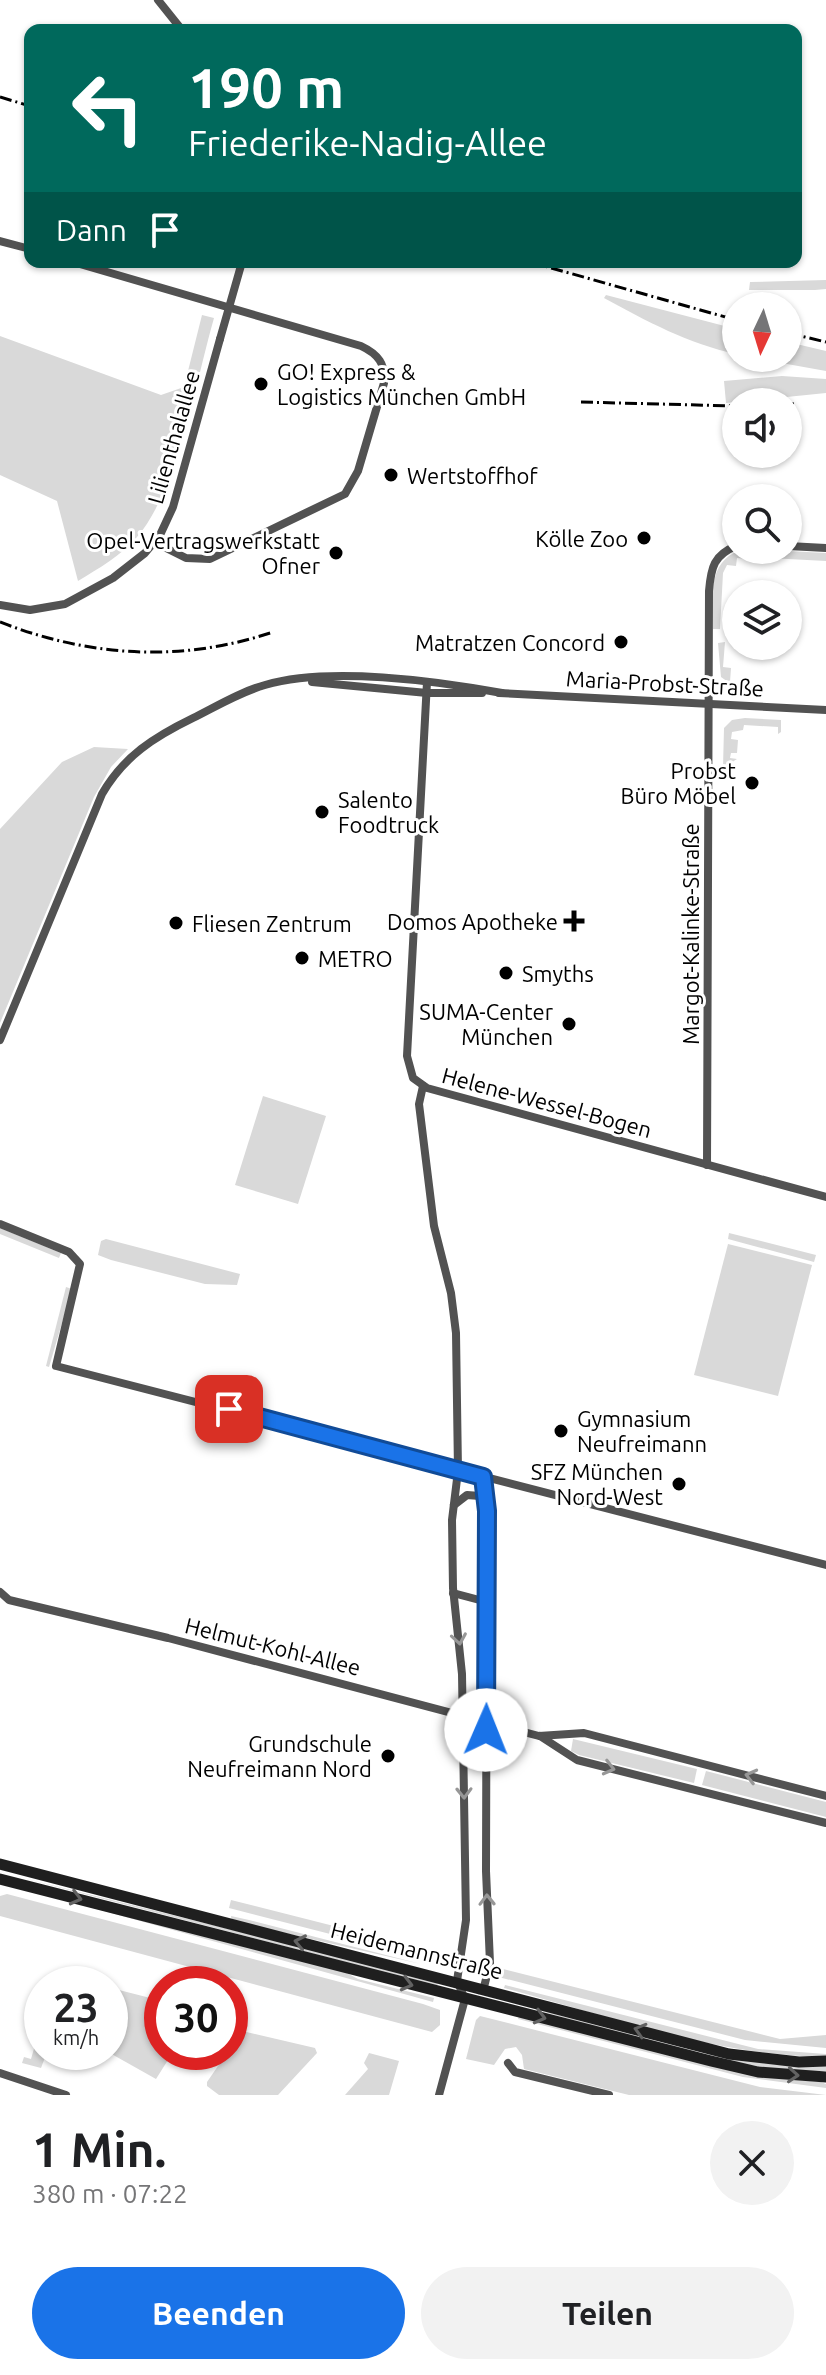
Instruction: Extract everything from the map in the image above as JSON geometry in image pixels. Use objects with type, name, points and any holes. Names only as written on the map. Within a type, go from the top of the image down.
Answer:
[{"type":"main road","name":"Heidemannstraße","points":[[0,1866],[484,1987],[729,2054],[799,2062],[826,2061]]},
{"type":"main road","name":"Heidemannstraße","points":[[0,1879],[743,2069],[826,2077]]},
{"type":"street","points":[[159,2],[177,24]]},
{"type":"street","points":[[0,241],[24,247]]},
{"type":"street","points":[[94,268],[361,346],[379,357],[384,370],[384,383],[358,471],[345,494],[210,559],[186,558],[154,542]]},
{"type":"street","name":"Lilienthalallee","points":[[0,605],[30,610],[72,602],[120,573],[154,542],[173,507],[240,268]]},
{"type":"street","points":[[802,547],[826,548]]},
{"type":"street","name":"Margot-Kalinke-Straße","points":[[707,1165],[711,569],[722,553]]},
{"type":"street","name":"Maria-Probst-Straße","points":[[0,1040],[102,794],[115,771],[143,744],[239,694],[293,679],[427,682],[502,693]]},
{"type":"street","name":"Maria-Probst-Straße","points":[[293,679],[427,693],[502,693],[826,710]]},
{"type":"street","name":"Helene-Wessel-Bogen","points":[[427,682],[407,1056],[410,1073],[423,1086],[826,1197]]},
{"type":"street","points":[[423,1086],[419,1104],[431,1206],[455,1319],[458,1471],[453,1505],[453,1593],[462,1662],[463,1715],[466,1931],[457,1981],[465,1999],[439,2095]]},
{"type":"street","points":[[0,1224],[69,1252],[80,1264],[56,1366],[826,1565]]},
{"type":"street","points":[[465,1999],[484,1987],[490,1963],[486,1505],[483,1477]]},
{"type":"street","points":[[453,1505],[467,1495],[480,1496],[486,1505]]},
{"type":"street","name":"Helmut-Kohl-Allee","points":[[0,1592],[9,1600],[539,1736],[577,1760],[826,1823]]},
{"type":"street","points":[[453,1593],[487,1602]]},
{"type":"street","name":"Helmut-Kohl-Allee","points":[[539,1736],[584,1733],[826,1796]]},
{"type":"street","points":[[508,2063],[515,2072],[609,2095]]},
{"type":"street","points":[[0,2073],[66,2095]]},
{"type":"shaded area","points":[[826,280],[826,289],[749,290],[750,282]]},
{"type":"shaded area","points":[[606,295],[722,325],[722,350],[668,331],[604,298]]},
{"type":"shaded area","points":[[202,315],[214,318],[184,433],[164,492],[151,517],[131,544],[78,581],[57,501],[0,475],[0,336],[161,395],[184,387]]},
{"type":"shaded area","points":[[802,345],[826,351],[826,371],[802,367]]},
{"type":"shaded area","points":[[782,376],[826,379],[826,393],[802,395],[802,388],[725,388],[724,381]]},
{"type":"shaded area","points":[[802,552],[826,553],[826,561],[802,560]]},
{"type":"shaded area","points":[[721,563],[736,564],[727,565],[723,573],[720,629],[713,629],[714,583]]},
{"type":"shaded area","points":[[722,642],[723,667],[731,668],[730,682],[738,683],[738,689],[721,677],[718,643]]},
{"type":"shaded area","points":[[732,720],[781,720],[781,732],[778,734],[778,727],[744,725],[743,730],[732,732],[731,739],[738,740],[737,753],[731,753],[730,758],[737,759],[723,768],[724,728]]},
{"type":"shaded area","points":[[94,747],[128,749],[111,767],[94,797],[0,1023],[0,829],[62,762]]},
{"type":"shaded area","points":[[263,1096],[326,1116],[298,1204],[235,1185]]},
{"type":"shaded area","points":[[0,1228],[61,1253],[59,1258],[0,1234]]},
{"type":"shaded area","points":[[729,1233],[816,1255],[814,1262],[728,1239]]},
{"type":"shaded area","points":[[106,1239],[240,1274],[237,1285],[205,1284],[111,1260],[98,1255],[101,1241]]},
{"type":"shaded area","points":[[728,1244],[812,1265],[778,1396],[694,1375]]},
{"type":"shaded area","points":[[66,1287],[72,1289],[49,1367],[46,1366]]},
{"type":"shaded area","points":[[573,1739],[697,1769],[694,1783],[579,1755],[571,1751]]},
{"type":"shaded area","points":[[706,1771],[826,1802],[826,1817],[702,1785]]},
{"type":"shaded area","points":[[23,1878],[283,1942],[439,1980],[437,1986]]},
{"type":"shaded area","points":[[7,1894],[423,2004],[440,2010],[440,2025],[432,2032],[248,1983],[248,1966],[186,1966],[0,1916],[0,1896]]},
{"type":"shaded area","points":[[46,1895],[343,1971],[358,1979],[434,1998],[433,2002]]},
{"type":"shaded area","points":[[231,1900],[780,2039],[826,2035],[826,2048],[745,2040],[229,1908]]},
{"type":"shaded area","points":[[231,1916],[249,1920],[421,1964],[232,1921]]},
{"type":"shaded area","points":[[505,1985],[758,2049],[826,2054],[826,2057],[744,2050],[703,2042],[504,1988]]},
{"type":"shaded area","points":[[128,1992],[144,1996],[144,2070],[162,2070],[156,2079],[128,2063]]},
{"type":"shaded area","points":[[497,1999],[700,2052],[619,2033]]},
{"type":"shaded area","points":[[480,2016],[760,2087],[826,2095],[629,2095],[524,2069],[522,2055],[516,2047],[505,2049],[494,2065],[466,2059],[476,2020]]},
{"type":"shaded area","points":[[519,2016],[763,2077],[821,2082],[826,2084],[826,2088],[743,2077],[518,2019]]},
{"type":"shaded area","points":[[248,2032],[315,2048],[317,2053],[278,2095],[219,2095],[207,2086],[215,2070],[248,2070]]},
{"type":"shaded area","points":[[700,2052],[784,2065],[826,2066],[826,2071],[787,2071]]},
{"type":"shaded area","points":[[369,2053],[399,2061],[389,2095],[345,2095],[368,2069],[364,2063]]},
{"type":"railway","points":[[0,97],[24,104]]},
{"type":"railway","points":[[551,268],[722,316]]},
{"type":"railway","points":[[802,336],[826,342]]},
{"type":"railway","points":[[581,402],[722,406]]},
{"type":"railway","points":[[0,622],[68,643],[136,652],[204,648],[273,632]]},
{"type":"place","name":"GO! Express & Logistics München GmbH","points":[[261,384]]},
{"type":"place","name":"Wertstoffhof","points":[[391,475]]},
{"type":"place","name":"Kölle Zoo","points":[[644,538]]},
{"type":"place","name":"Opel-Vertragswerkstatt Ofner","points":[[336,553]]},
{"type":"place","name":"Matratzen Concord","points":[[621,642]]},
{"type":"place","name":"Probst Büro Möbel","points":[[752,783]]},
{"type":"place","name":"Salento Foodtruck","points":[[322,812]]},
{"type":"place","name":"Domos Apotheke","points":[[574,921]]},
{"type":"place","name":"Fliesen Zentrum","points":[[176,923]]},
{"type":"place","name":"METRO","points":[[302,958]]},
{"type":"place","name":"Smyths","points":[[506,973]]},
{"type":"place","name":"SUMA-Center München","points":[[569,1024]]},
{"type":"place","name":"Gymnasium Neufreimann","points":[[561,1431]]},
{"type":"place","name":"SFZ München Nord-West","points":[[679,1484]]},
{"type":"place","name":"Grundschule Neufreimann Nord","points":[[388,1756]]},
{"type":"route","points":[[229,1409],[483,1477],[487,1511],[486,1730]]}]
